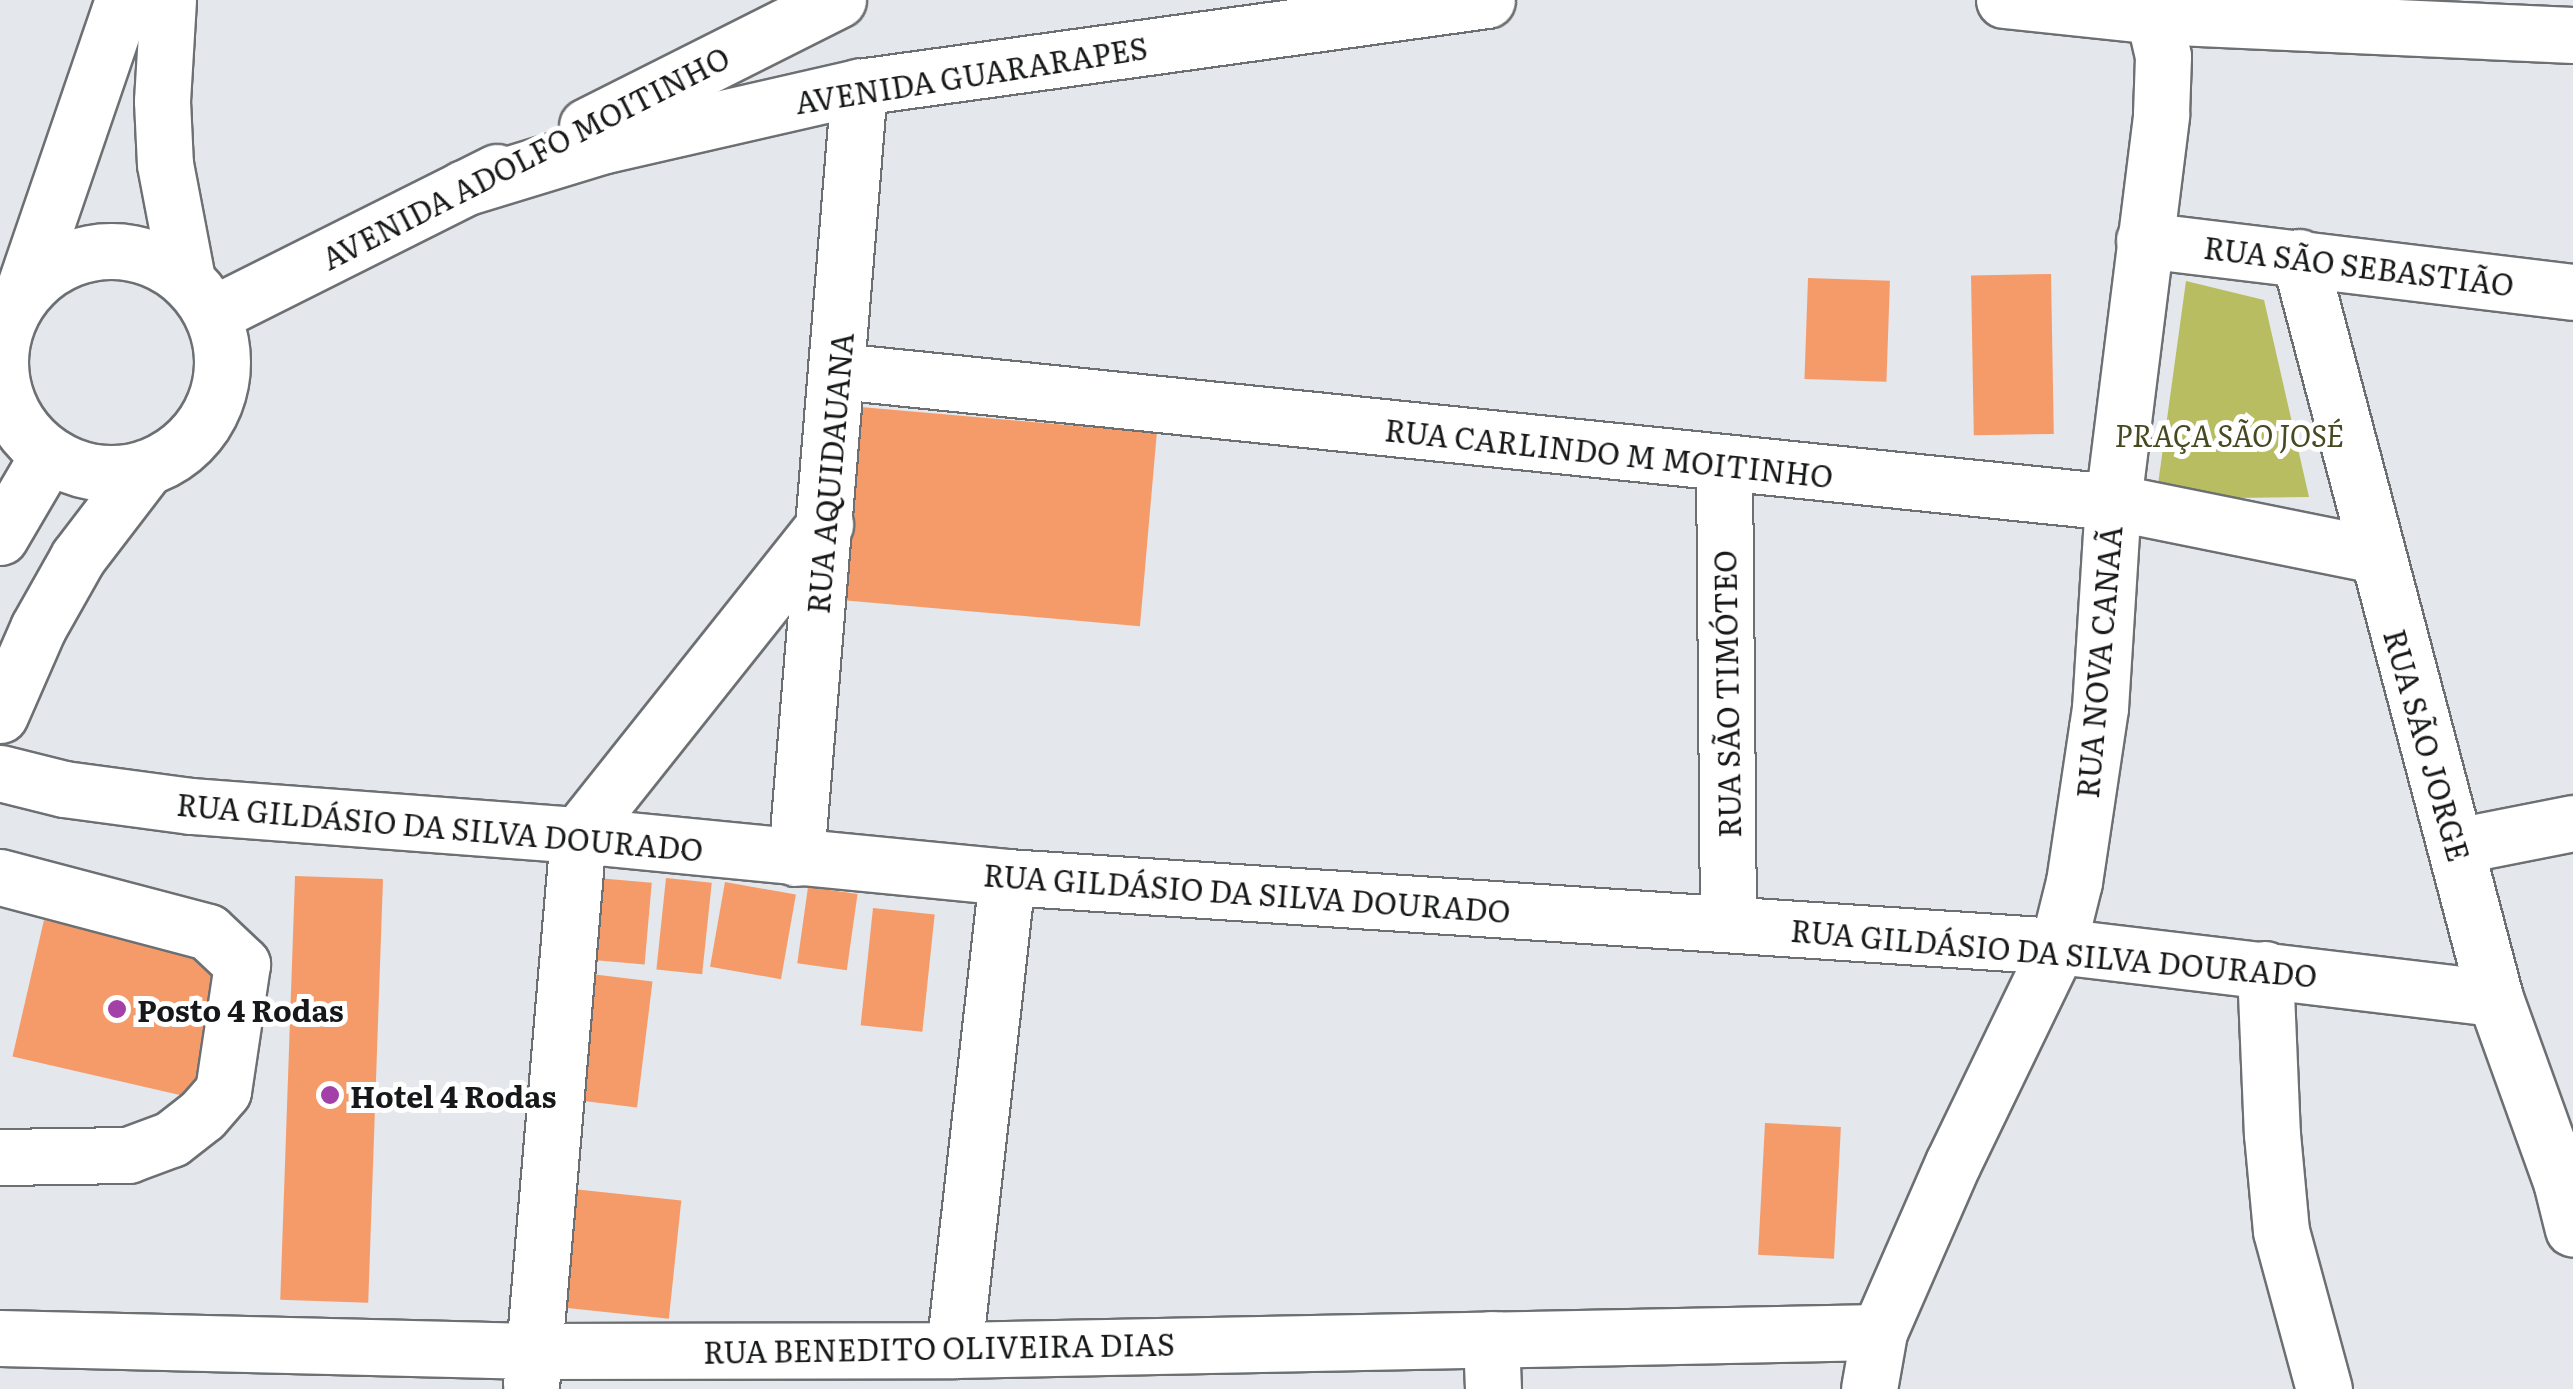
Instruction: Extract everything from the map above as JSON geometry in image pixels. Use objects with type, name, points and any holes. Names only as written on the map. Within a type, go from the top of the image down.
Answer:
[{"type":"street","points":[[0,537],[29,458],[0,384],[2,334],[23,292],[123,0]]},
{"type":"street","points":[[0,715],[38,628],[78,557],[146,468],[187,444],[214,406],[224,360],[200,297],[165,164],[162,101],[168,0]]},
{"type":"street","name":"AVENIDA ADOLFO MOITINHO","points":[[200,297],[464,188],[838,0]]},
{"type":"street","name":"AVENIDA GUARARAPES","points":[[464,188],[604,145],[860,87],[1487,0]]},
{"type":"street","points":[[2004,0],[2573,35]]},
{"type":"street","name":"RUA NOVA CANAÃ","points":[[1869,1389],[1879,1332],[1953,1163],[2058,946],[2074,882],[2100,708],[2112,502],[2161,114],[2163,56],[2152,8]]},
{"type":"street","name":"RUA AQUIDAUANA","points":[[796,858],[860,87]]},
{"type":"street","name":"RUA SÃO SEBASTIÃO","points":[[2144,240],[2573,292]]},
{"type":"street","points":[[23,292],[60,262],[106,250],[150,256],[200,297]]},
{"type":"street","name":"RUA SÃO JORGE","points":[[2299,256],[2375,555],[2496,998],[2569,1196]]},
{"type":"street","name":"RUA CARLINDO M MOITINHO","points":[[838,372],[2112,502],[2375,555]]},
{"type":"street","points":[[29,458],[98,473],[146,468]]},
{"type":"street","name":"RUA SÃO TIMÓTEO","points":[[1724,465],[1728,924]]},
{"type":"street","points":[[532,1370],[578,834],[825,524]]},
{"type":"street","name":"RUA GILDÁSIO DA SILVA DOURADO","points":[[0,773],[64,789],[192,806],[578,834],[1007,877],[2058,946],[2496,998]]},
{"type":"street","points":[[2457,846],[2573,823]]},
{"type":"street","points":[[0,877],[208,932],[242,964],[223,1091],[202,1115],[171,1139],[128,1155],[0,1157]]},
{"type":"street","points":[[954,1350],[1007,877]]},
{"type":"street","points":[[2265,969],[2272,1134],[2281,1231],[2324,1389]]},
{"type":"street","name":"RUA BENEDITO OLIVEIRA DIAS","points":[[0,1338],[532,1370],[954,1350],[1198,1366],[1492,1364],[1879,1332]]},
{"type":"green space","name":"PRAÇA SÃO JOSÉ","points":[[2186,281],[2264,300],[2309,497],[2156,499]]},
{"type":"building","points":[[2051,274],[2054,434],[1974,435],[1971,275]]},
{"type":"building","points":[[1808,278],[1890,281],[1886,382],[1804,379]]},
{"type":"building","points":[[849,406],[1157,433],[1140,626],[832,599]]},
{"type":"building","name":"Hotel 4 Rodas","points":[[295,876],[383,879],[368,1303],[280,1300]]},
{"type":"building","points":[[586,877],[652,883],[645,964],[579,959]]},
{"type":"building","points":[[666,878],[712,883],[702,974],[656,969]]},
{"type":"building","points":[[725,882],[796,895],[781,979],[710,967]]},
{"type":"building","points":[[808,887],[858,894],[847,970],[797,963]]},
{"type":"building","points":[[873,908],[935,914],[922,1032],[861,1025]]},
{"type":"building","name":"Posto 4 Rodas","points":[[44,920],[223,961],[192,1098],[13,1056]]},
{"type":"building","points":[[583,973],[652,982],[637,1108],[568,1099]]},
{"type":"building","points":[[1765,1123],[1841,1127],[1834,1259],[1758,1255]]},
{"type":"building","points":[[554,1187],[681,1200],[669,1319],[542,1305]]},
{"type":"place","name":"Posto 4 Rodas","points":[[117,1009]]},
{"type":"place","name":"Hotel 4 Rodas","points":[[330,1095]]}]
